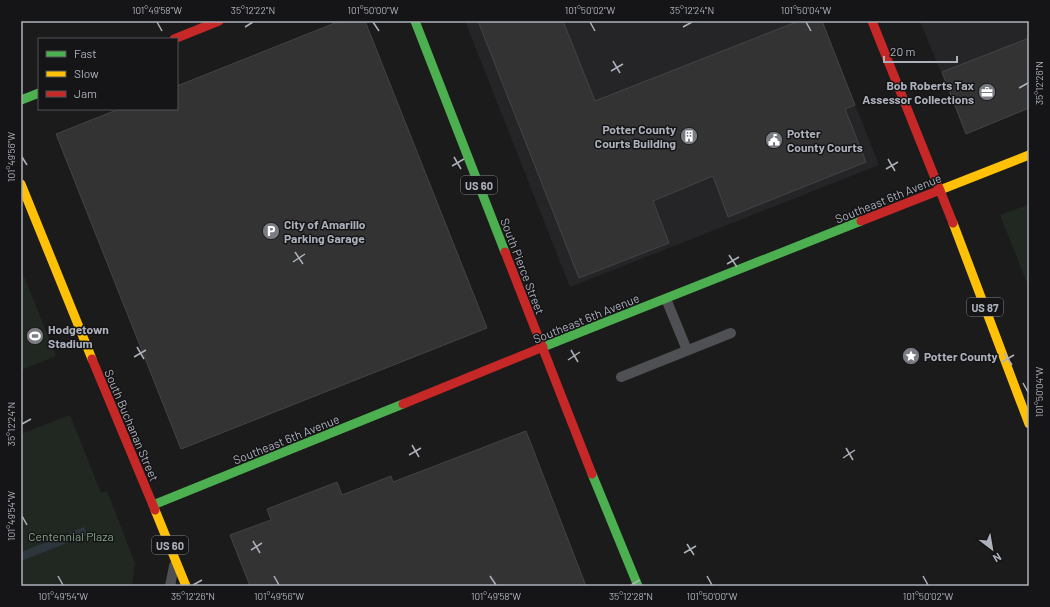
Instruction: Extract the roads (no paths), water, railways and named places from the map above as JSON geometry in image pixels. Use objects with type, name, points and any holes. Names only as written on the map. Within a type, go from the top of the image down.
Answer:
[{"type":"main road","points":[[176,38],[219,21]]},
{"type":"main road","name":"South Pierce Street","points":[[415,21],[542,348],[638,586]]},
{"type":"main road","name":"US 87","points":[[872,21],[940,190],[1029,424]]},
{"type":"main road","points":[[21,100],[38,93]]},
{"type":"main road","name":"Southeast 6th Avenue","points":[[153,505],[542,348],[1029,155]]},
{"type":"main road","name":"South Buchanan Street","points":[[21,184],[186,586]]},
{"type":"lane","points":[[666,299],[687,350]]},
{"type":"lane","points":[[621,377],[731,333]]},
{"type":"lane","points":[[170,586],[175,558]]},
{"type":"place","name":"Bob Roberts Tax Assessor Collections","points":[[987,92]]},
{"type":"place","name":"Potter County Courts Building","points":[[689,136]]},
{"type":"place","name":"Potter County Courts","points":[[774,140]]},
{"type":"place","name":"City of Amarillo Parking Garage","points":[[271,231]]},
{"type":"place","name":"Hodgetown Stadium","points":[[35,336]]},
{"type":"place","name":"Potter County","points":[[911,356]]},
{"type":"park label","name":"Centennial Plaza","points":[[71,536]]}]
